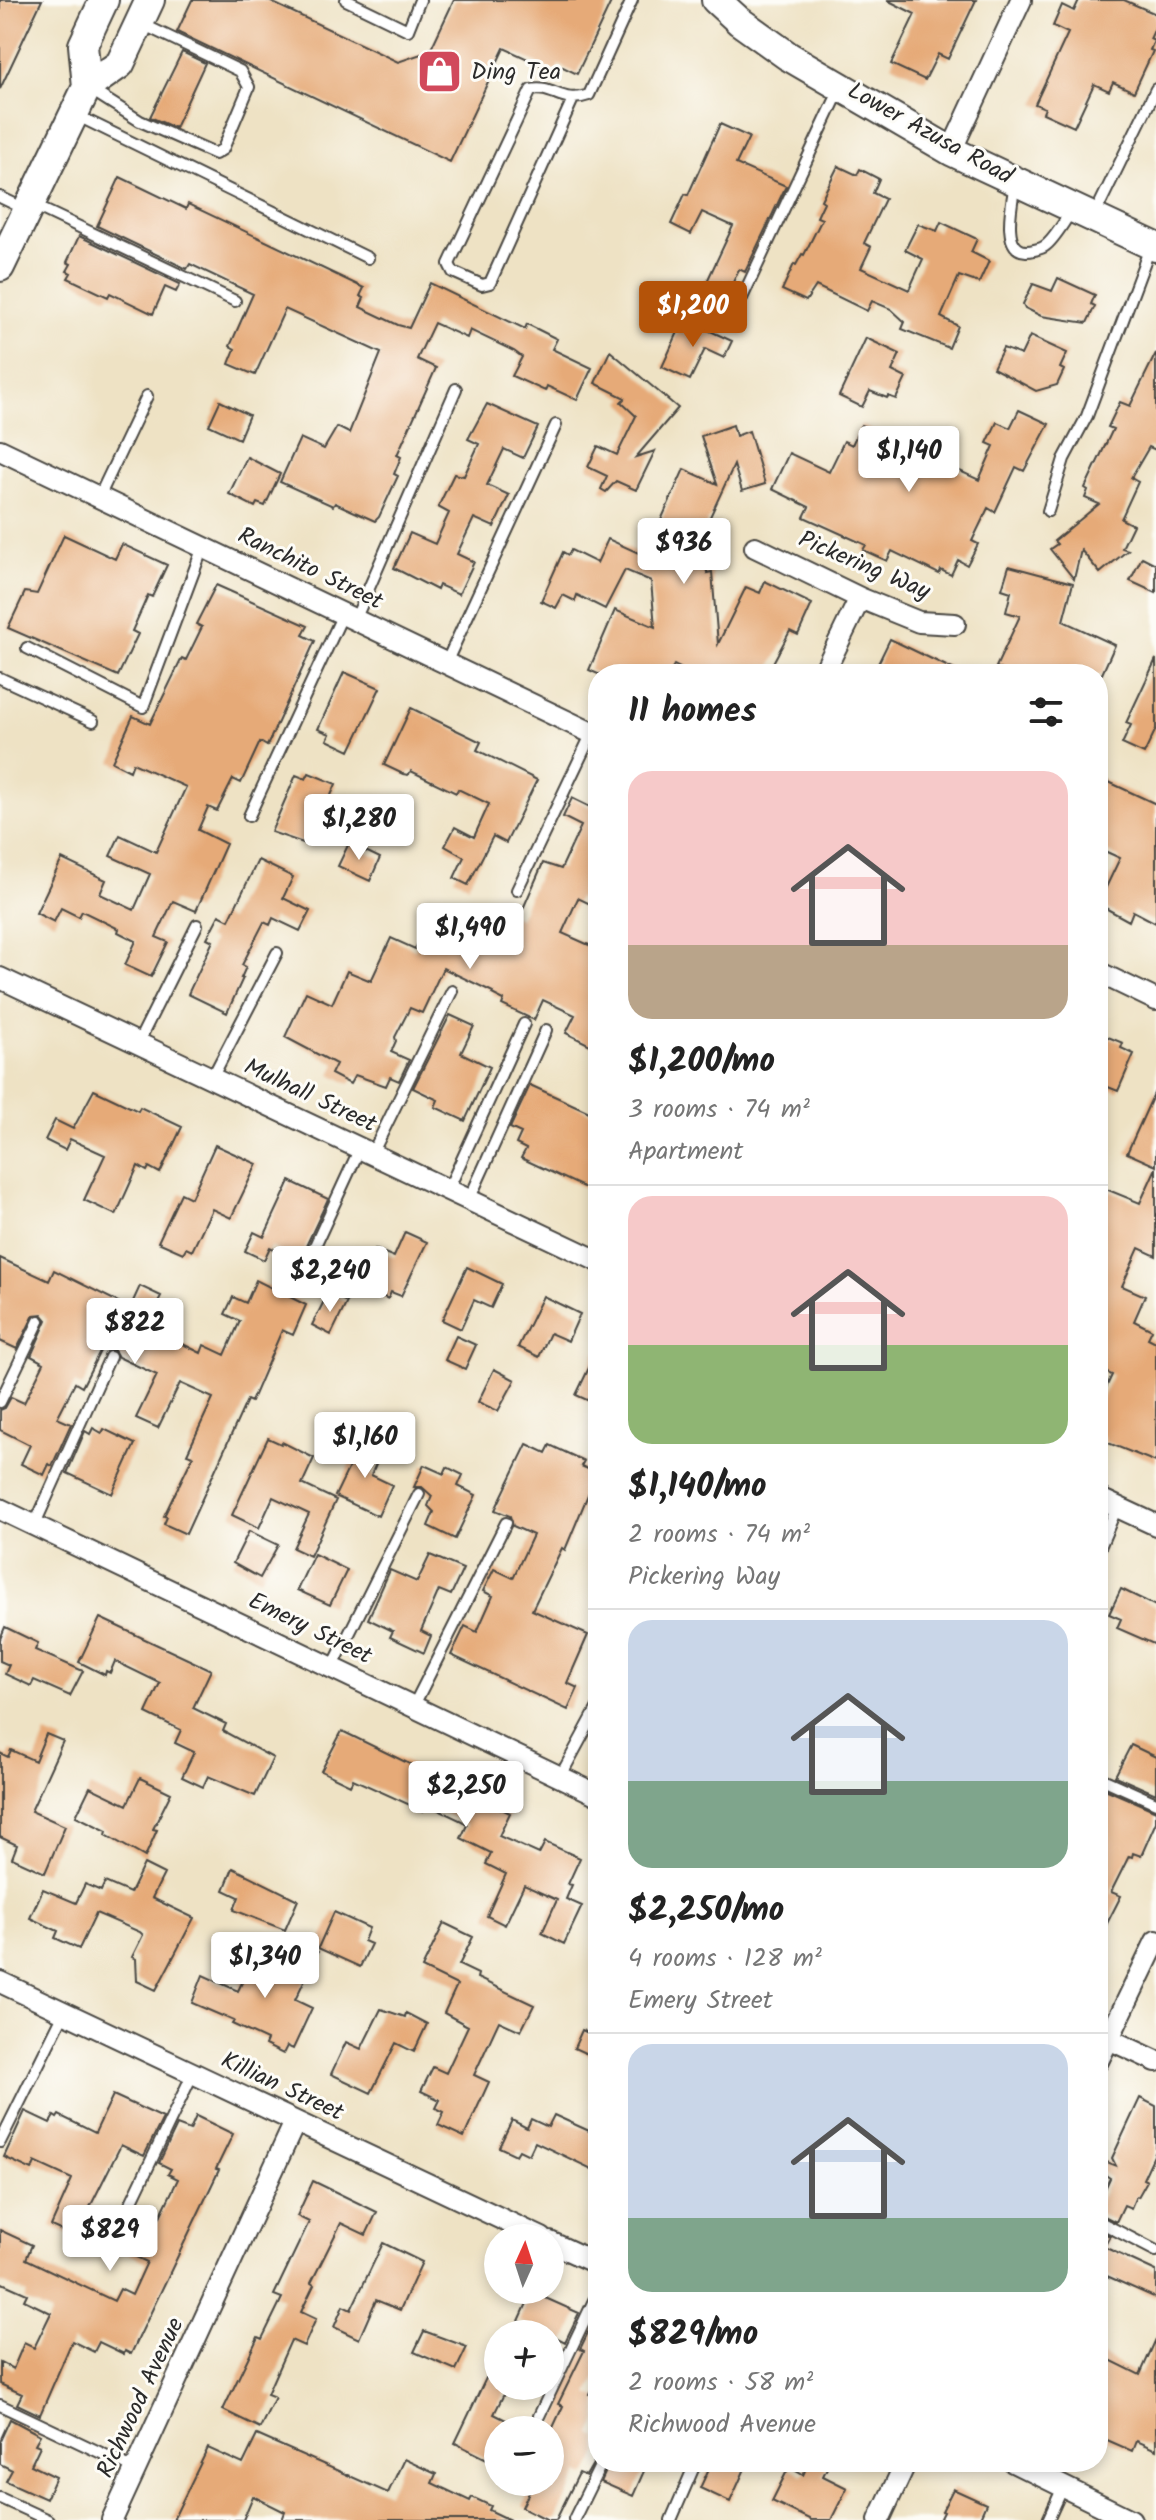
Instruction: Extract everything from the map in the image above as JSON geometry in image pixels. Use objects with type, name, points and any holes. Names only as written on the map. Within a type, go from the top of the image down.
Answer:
[{"type":"main road","points":[[87,87],[83,45],[104,0]]},
{"type":"main road","name":"Lower Azusa Road","points":[[716,0],[739,21],[788,56],[951,151],[1154,246]]},
{"type":"main road","points":[[0,267],[87,87],[120,64],[145,11]]},
{"type":"street","points":[[951,151],[1021,0]]},
{"type":"street","name":"Ranchito Street","points":[[0,450],[588,731]]},
{"type":"street","name":"Pickering Way","points":[[755,547],[860,598],[919,622],[955,624]]},
{"type":"street","points":[[828,664],[860,598]]},
{"type":"street","points":[[1108,977],[1156,1000]]},
{"type":"street","name":"Mulhall Street","points":[[0,978],[588,1256]]},
{"type":"street","points":[[1108,1503],[1154,1518]]},
{"type":"street","name":"Emery Street","points":[[0,1509],[588,1790]]},
{"type":"street","points":[[1108,2027],[1156,1941]]},
{"type":"street","name":"Killian Street","points":[[0,1982],[512,2224]]},
{"type":"street","points":[[1108,2038],[1156,2061]]},
{"type":"street","name":"Richwood Avenue","points":[[112,2520],[295,2122]]},
{"type":"street","points":[[564,2248],[588,2259]]},
{"type":"street","points":[[879,2520],[901,2472]]},
{"type":"street","points":[[1033,2472],[1063,2487],[1099,2513],[1131,2520]]},
{"type":"lane","points":[[346,0],[408,30],[420,0]]},
{"type":"lane","points":[[572,101],[490,283],[482,285],[453,272],[449,264],[531,90],[540,88],[572,101],[589,95],[632,0]]},
{"type":"lane","points":[[87,87],[140,121],[215,154],[223,149],[249,87],[240,71],[145,11]]},
{"type":"lane","points":[[734,315],[842,85]]},
{"type":"lane","points":[[1016,181],[1010,221],[1011,239],[1020,249],[1028,251],[1045,246],[1084,213],[1156,89]]},
{"type":"lane","points":[[74,114],[368,258]]},
{"type":"lane","points":[[0,197],[29,207],[235,301]]},
{"type":"lane","points":[[1048,511],[1064,459],[1087,416],[1154,246]]},
{"type":"lane","points":[[249,816],[349,617],[456,389]]},
{"type":"lane","points":[[99,497],[147,396]]},
{"type":"lane","points":[[446,663],[556,425]]},
{"type":"lane","points":[[27,648],[143,707],[203,547]]},
{"type":"lane","points":[[0,678],[93,721]]},
{"type":"lane","points":[[517,890],[588,748]]},
{"type":"lane","points":[[138,1043],[197,925]]},
{"type":"lane","points":[[212,1078],[277,953]]},
{"type":"lane","points":[[301,1276],[452,991]]},
{"type":"lane","points":[[448,1190],[524,1024]]},
{"type":"lane","points":[[469,1200],[546,1030]]},
{"type":"lane","points":[[0,1402],[39,1321]]},
{"type":"lane","points":[[34,1526],[110,1357]]},
{"type":"lane","points":[[332,1668],[419,1494]]},
{"type":"lane","points":[[1108,1528],[1117,1507]]},
{"type":"lane","points":[[413,1707],[506,1523]]},
{"type":"lane","points":[[560,1777],[588,1725]]},
{"type":"lane","points":[[1108,1781],[1156,1803]]},
{"type":"lane","points":[[0,2142],[64,2013]]},
{"type":"lane","points":[[109,2249],[193,2073]]},
{"type":"lane","points":[[1108,2226],[1156,2251]]},
{"type":"lane","points":[[539,2416],[588,2313]]},
{"type":"lane","points":[[0,2405],[137,2470]]},
{"type":"lane","points":[[574,2519],[597,2472]]},
{"type":"lane","points":[[671,2520],[692,2472]]},
{"type":"lane","points":[[1048,2520],[1063,2487]]},
{"type":"lane","points":[[0,2498],[48,2520]]},
{"type":"building","points":[[0,0],[42,0],[0,89]]},
{"type":"building","points":[[192,0],[267,0],[398,62],[430,51],[454,0],[612,0],[577,74],[559,65],[556,72],[504,48],[450,162],[177,32]]},
{"type":"building","points":[[887,0],[976,0],[948,59],[938,54],[925,80],[891,64],[915,14]]},
{"type":"building","points":[[1079,0],[1124,0],[1156,14],[1156,26],[1150,39],[1154,41],[1150,50],[1153,51],[1134,92],[1113,82],[1109,91],[1094,84],[1074,127],[1043,113],[1045,108],[1035,104],[1068,33],[1053,26],[1062,5],[1074,11]]},
{"type":"building","points":[[182,52],[205,63],[175,128],[150,117]]},
{"type":"building","points":[[720,124],[749,137],[736,164],[786,186],[745,272],[739,269],[725,300],[703,290],[733,226],[702,212],[691,234],[671,224],[685,194],[688,195]]},
{"type":"building","points":[[838,166],[857,175],[860,169],[879,179],[873,193],[885,199],[864,243],[871,247],[861,268],[909,290],[923,259],[905,250],[918,224],[937,231],[941,222],[977,239],[971,252],[989,261],[979,283],[959,276],[941,317],[958,326],[949,348],[902,329],[905,322],[891,309],[872,301],[867,311],[816,286],[806,301],[782,290],[822,219],[817,217],[824,202],[821,200]]},
{"type":"building","points":[[120,177],[186,209],[188,204],[364,288],[360,307],[398,325],[409,328],[430,283],[525,329],[527,324],[557,339],[552,349],[592,368],[577,400],[547,386],[545,391],[512,376],[522,357],[514,351],[470,330],[467,338],[434,323],[417,359],[436,368],[397,455],[401,457],[394,474],[398,476],[379,517],[375,521],[335,503],[333,506],[280,482],[300,438],[324,449],[337,427],[349,433],[381,353],[285,309],[255,375],[229,364],[235,349],[230,346],[253,294],[190,264],[187,269],[97,226]]},
{"type":"building","points":[[79,236],[180,284],[176,292],[165,287],[153,314],[110,293],[108,297],[68,278],[71,273],[67,271],[71,264],[67,262]]},
{"type":"building","points":[[1058,278],[1095,295],[1091,304],[1095,306],[1087,323],[1041,316],[1025,308],[1023,304],[1033,284],[1052,291]]},
{"type":"building","points":[[684,319],[732,341],[724,358],[705,349],[690,380],[662,367]]},
{"type":"building","points":[[1030,336],[1067,353],[1057,385],[1036,391],[993,368],[1003,348],[1021,355]]},
{"type":"building","points":[[866,338],[900,354],[892,371],[906,378],[896,399],[870,391],[862,407],[839,396]]},
{"type":"building","points":[[610,351],[678,408],[636,457],[655,451],[636,490],[616,481],[606,492],[601,489],[607,476],[588,467],[598,446],[617,455],[636,416],[621,402],[625,398],[595,383]]},
{"type":"building","points":[[1156,353],[1156,450],[1149,447],[1131,478],[1138,482],[1121,519],[1133,525],[1122,548],[1128,550],[1100,573],[1081,550],[1074,579],[1050,549],[1057,544],[1054,541],[1099,504],[1085,498],[1088,490],[1085,488],[1113,429],[1108,427],[1120,402],[1130,406]]},
{"type":"building","points":[[220,401],[249,415],[239,439],[209,425]]},
{"type":"building","points":[[487,404],[538,427],[523,458],[504,449],[487,485],[509,495],[494,527],[474,518],[457,554],[474,562],[459,594],[439,585],[437,590],[394,568],[410,533],[435,544],[449,513],[438,507],[454,474],[464,476],[479,444],[468,439]]},
{"type":"building","points":[[1019,410],[1049,424],[1024,471],[1016,467],[995,512],[988,508],[972,541],[978,544],[967,565],[958,560],[951,575],[941,570],[939,574],[892,551],[887,561],[863,550],[866,545],[804,517],[809,507],[772,489],[789,453],[829,472],[844,441],[852,445],[861,425],[979,480],[994,446],[987,443],[997,422],[1010,428]]},
{"type":"building","points":[[733,425],[736,436],[749,431],[765,484],[742,491],[734,465],[703,532],[707,573],[712,572],[718,644],[746,587],[760,593],[765,581],[812,604],[798,635],[790,631],[772,664],[592,664],[615,610],[655,627],[651,581],[625,570],[605,609],[577,595],[575,601],[563,595],[556,608],[541,601],[563,552],[568,555],[571,550],[597,563],[608,539],[645,556],[684,469],[717,484],[701,436]]},
{"type":"building","points":[[247,457],[280,474],[265,506],[257,503],[255,507],[229,494]]},
{"type":"building","points":[[64,535],[115,559],[122,544],[167,565],[152,597],[148,595],[132,631],[138,634],[118,676],[8,628],[25,592],[37,594]]},
{"type":"building","points":[[1142,557],[1156,564],[1156,593],[1130,581]]},
{"type":"building","points":[[1009,566],[1073,583],[1063,621],[1115,645],[1106,664],[997,664],[1020,616],[1006,612],[1011,592],[1002,589]]},
{"type":"building","points":[[216,585],[308,626],[303,635],[315,641],[267,746],[260,742],[241,783],[233,779],[217,811],[208,807],[198,830],[226,844],[196,911],[173,901],[156,937],[168,942],[151,977],[125,965],[136,941],[118,932],[119,929],[82,911],[79,917],[61,908],[54,922],[36,913],[62,859],[106,880],[100,894],[134,910],[150,874],[110,856],[120,835],[156,852],[186,787],[133,763],[130,771],[112,762],[133,716],[150,724],[182,658],[186,660],[202,627],[196,624]]},
{"type":"building","points":[[890,639],[942,664],[878,664]]},
{"type":"building","points":[[1156,659],[1156,729],[1144,754],[1122,744],[1131,725],[1126,723]]},
{"type":"building","points":[[344,672],[380,688],[350,751],[327,740],[330,734],[318,729]]},
{"type":"building","points":[[411,708],[481,742],[477,750],[537,780],[506,843],[493,836],[468,885],[454,878],[464,857],[445,846],[455,827],[474,837],[489,804],[458,789],[456,793],[411,771],[408,775],[403,774],[384,765]]},
{"type":"building","points":[[309,773],[336,784],[309,845],[271,832],[296,775],[306,779]]},
{"type":"building","points":[[1108,782],[1156,804],[1156,923],[1133,911],[1129,921],[1108,909],[1108,883],[1120,858],[1108,853]]},
{"type":"building","points":[[572,798],[588,806],[588,903],[578,898],[562,933],[588,945],[588,1044],[566,1033],[575,1015],[543,1000],[534,1020],[502,1005],[504,1000],[493,992],[443,968],[422,1013],[410,1008],[395,1037],[391,1052],[409,1060],[399,1081],[390,1077],[386,1086],[355,1075],[350,1084],[331,1074],[336,1064],[285,1037],[306,992],[332,1004],[347,971],[371,981],[391,938],[415,949],[420,939],[427,942],[437,922],[490,947],[506,912],[519,918],[543,863],[561,869],[581,826],[563,817]]},
{"type":"building","points":[[349,843],[380,858],[370,881],[338,866]]},
{"type":"building","points":[[258,860],[293,877],[283,898],[310,911],[300,931],[273,918],[270,925],[264,922],[242,965],[246,967],[243,978],[227,1013],[188,994],[213,941],[207,938],[219,915],[229,920]]},
{"type":"building","points":[[450,1015],[474,1026],[461,1053],[490,1067],[465,1121],[435,1107],[438,1100],[413,1088]]},
{"type":"building","points":[[1108,1037],[1123,1043],[1121,1048],[1134,1054],[1118,1091],[1108,1087]]},
{"type":"building","points":[[530,1085],[588,1111],[588,1189],[521,1158],[526,1149],[516,1144],[521,1133],[510,1128]]},
{"type":"building","points":[[1156,1089],[1156,1166],[1127,1153]]},
{"type":"building","points":[[94,1090],[182,1127],[160,1173],[138,1166],[116,1215],[84,1200],[105,1155],[70,1139],[65,1150],[45,1140],[55,1120],[73,1129]]},
{"type":"building","points":[[215,1145],[257,1164],[231,1218],[212,1209],[192,1251],[186,1248],[183,1253],[158,1242],[181,1193],[191,1198]]},
{"type":"building","points":[[1156,1168],[1156,1256],[1139,1248],[1122,1286],[1145,1296],[1134,1321],[1152,1330],[1148,1338],[1156,1342],[1156,1462],[1108,1443],[1108,1384],[1112,1375],[1108,1373],[1108,1190],[1140,1203]]},
{"type":"building","points":[[290,1181],[328,1199],[299,1261],[270,1247],[264,1260],[245,1251],[254,1232],[264,1237]]},
{"type":"building","points":[[405,1232],[427,1242],[401,1296],[391,1292],[388,1299],[358,1285],[375,1249],[394,1257]]},
{"type":"building","points":[[0,1258],[49,1281],[54,1270],[130,1308],[140,1286],[161,1296],[146,1326],[201,1353],[204,1345],[225,1355],[240,1321],[225,1314],[233,1297],[246,1303],[256,1280],[306,1305],[293,1335],[282,1330],[251,1402],[247,1400],[186,1534],[164,1524],[167,1517],[164,1516],[193,1456],[187,1454],[213,1398],[180,1383],[158,1428],[136,1418],[157,1375],[118,1357],[114,1350],[101,1349],[82,1387],[75,1383],[57,1418],[71,1424],[52,1466],[49,1464],[44,1475],[21,1464],[30,1445],[0,1430],[0,1410],[5,1408],[11,1397],[24,1403],[44,1363],[31,1356],[47,1320],[42,1314],[34,1315],[17,1349],[0,1341]]},
{"type":"building","points":[[467,1267],[502,1284],[491,1308],[474,1300],[461,1329],[442,1320]]},
{"type":"building","points":[[328,1293],[347,1302],[331,1335],[312,1325]]},
{"type":"building","points":[[543,1296],[580,1314],[568,1341],[550,1333],[539,1357],[518,1347]]},
{"type":"building","points":[[456,1336],[476,1345],[465,1369],[445,1360]]},
{"type":"building","points":[[494,1369],[515,1380],[498,1411],[478,1402]]},
{"type":"building","points":[[588,1370],[588,1400],[576,1395]]},
{"type":"building","points":[[93,1428],[102,1433],[104,1429],[135,1444],[112,1494],[67,1473],[85,1431],[90,1434]]},
{"type":"building","points":[[268,1438],[314,1458],[302,1484],[336,1500],[310,1556],[293,1548],[309,1514],[273,1497],[259,1528],[232,1515]]},
{"type":"building","points":[[363,1438],[383,1448],[371,1475],[392,1485],[378,1516],[335,1496]]},
{"type":"building","points":[[527,1444],[546,1453],[550,1445],[584,1461],[581,1466],[588,1469],[588,1495],[565,1550],[562,1548],[532,1610],[588,1635],[567,1683],[578,1688],[568,1710],[451,1655],[465,1626],[477,1632],[493,1596],[483,1591],[494,1569],[513,1578],[533,1535],[513,1526],[510,1516],[495,1510]]},
{"type":"building","points":[[424,1465],[444,1474],[447,1467],[463,1475],[458,1486],[476,1495],[455,1539],[428,1526],[434,1512],[428,1506],[432,1496],[422,1487],[414,1487]]},
{"type":"building","points":[[249,1531],[278,1545],[260,1578],[233,1563]]},
{"type":"building","points":[[314,1554],[347,1570],[330,1605],[297,1590]]},
{"type":"building","points":[[430,1555],[463,1569],[451,1595],[439,1590],[421,1631],[431,1636],[424,1653],[390,1637],[393,1631],[368,1619],[390,1570],[417,1582]]},
{"type":"building","points":[[1121,1589],[1156,1606],[1156,1645],[1117,1628],[1121,1619],[1109,1614]]},
{"type":"building","points":[[100,1618],[211,1670],[193,1708],[226,1724],[223,1731],[273,1758],[255,1796],[208,1776],[203,1787],[182,1777],[194,1752],[175,1743],[181,1730],[146,1713],[160,1683],[115,1661],[110,1673],[106,1671],[105,1675],[79,1662]]},
{"type":"building","points":[[5,1627],[38,1643],[35,1650],[83,1671],[70,1696],[34,1680],[31,1686],[5,1674],[9,1665],[0,1661],[0,1639]]},
{"type":"building","points":[[342,1731],[510,1813],[499,1836],[539,1854],[545,1842],[580,1858],[568,1884],[572,1885],[566,1899],[582,1906],[564,1944],[542,1933],[557,1900],[524,1885],[505,1925],[487,1916],[506,1874],[486,1864],[491,1853],[461,1838],[467,1825],[462,1821],[426,1804],[423,1811],[353,1779],[350,1785],[321,1771]]},
{"type":"building","points":[[46,1734],[63,1741],[31,1811],[65,1826],[45,1873],[12,1858],[17,1845],[0,1837],[0,1753],[8,1757],[11,1750],[35,1761]]},
{"type":"building","points":[[1131,1745],[1156,1757],[1156,1794],[1115,1776]]},
{"type":"building","points":[[140,1778],[171,1793],[153,1829],[157,1830],[145,1857],[106,1835],[107,1831],[76,1816],[90,1787],[127,1805]]},
{"type":"building","points":[[1108,1790],[1156,1811],[1156,1822],[1141,1856],[1133,1853],[1132,1857],[1129,1856],[1111,1892],[1121,1896],[1108,1921]]},
{"type":"building","points":[[144,1864],[164,1874],[152,1898],[194,1918],[156,1990],[137,1981],[136,1959],[132,1957],[143,1935],[140,1932],[96,1913],[79,1949],[55,1938],[58,1931],[30,1918],[43,1889],[76,1903],[85,1884],[101,1891],[105,1882],[130,1893]]},
{"type":"building","points":[[233,1868],[298,1900],[285,1930],[234,1910],[239,1897],[224,1890]]},
{"type":"building","points":[[334,1912],[369,1928],[364,1941],[371,1944],[360,1967],[318,1948]]},
{"type":"building","points":[[444,1923],[473,1937],[459,1965],[478,1974],[477,1978],[534,2005],[521,2031],[499,2021],[474,2075],[489,2082],[464,2137],[438,2125],[444,2112],[436,2108],[440,2100],[421,2091],[433,2067],[446,2073],[468,2026],[444,2013],[457,1985],[422,1968]]},
{"type":"building","points":[[295,1941],[318,1952],[295,2000],[312,2008],[293,2049],[287,2046],[283,2054],[265,2045],[267,2040],[232,2024],[234,2021],[192,2003],[203,1975],[238,1991],[246,1974],[259,1980],[267,1964],[281,1971]]},
{"type":"building","points":[[381,2009],[405,2017],[406,2013],[427,2024],[414,2052],[396,2043],[371,2093],[331,2074],[346,2042],[361,2049]]},
{"type":"building","points":[[582,2030],[588,2033],[588,2054],[574,2048]]},
{"type":"building","points":[[113,2095],[163,2118],[144,2156],[121,2145],[75,2237],[51,2226],[72,2179],[35,2162],[32,2170],[4,2157],[25,2111],[50,2123],[54,2116],[57,2118],[59,2115],[95,2133]]},
{"type":"building","points":[[1140,2098],[1156,2106],[1156,2151],[1143,2179],[1147,2181],[1131,2208],[1124,2205],[1116,2222],[1108,2218],[1108,2163],[1116,2166],[1112,2158]]},
{"type":"building","points":[[554,2115],[588,2130],[588,2167],[535,2142],[529,2155],[519,2150],[516,2155],[499,2147],[512,2120],[527,2128],[531,2119],[548,2127]]},
{"type":"building","points":[[196,2116],[233,2134],[216,2169],[219,2170],[131,2354],[125,2351],[124,2354],[99,2342],[94,2352],[72,2341],[40,2415],[17,2404],[22,2394],[0,2384],[0,2362],[13,2369],[24,2343],[34,2348],[51,2313],[24,2300],[27,2294],[0,2282],[0,2230],[32,2245],[26,2259],[114,2301],[120,2289],[132,2295],[147,2262],[119,2249],[129,2229],[146,2237],[152,2225],[155,2227],[178,2179],[168,2174],[171,2169],[159,2163],[177,2125],[190,2130]]},
{"type":"building","points":[[313,2181],[377,2212],[366,2235],[341,2223],[311,2283],[314,2285],[301,2312],[316,2319],[304,2346],[291,2340],[267,2394],[275,2397],[260,2428],[223,2410],[258,2337],[262,2339],[282,2298],[274,2295],[309,2222],[297,2216]]},
{"type":"building","points":[[383,2243],[422,2262],[400,2310],[376,2300],[359,2339],[334,2327],[343,2306],[351,2310]]},
{"type":"building","points":[[1108,2249],[1156,2271],[1156,2298],[1108,2276]]},
{"type":"building","points":[[527,2304],[559,2304],[579,2313],[565,2342],[564,2320],[519,2320]]},
{"type":"building","points":[[424,2331],[467,2347],[456,2370],[414,2352]]},
{"type":"building","points":[[588,2332],[588,2472],[586,2476],[579,2473],[556,2520],[548,2520],[522,2507],[527,2496],[564,2496],[564,2416],[558,2416],[563,2406],[558,2404],[564,2400],[564,2392],[584,2351],[580,2349]]},
{"type":"building","points":[[1156,2339],[1156,2450],[1136,2441],[1132,2451],[1108,2440],[1108,2359],[1140,2375]]},
{"type":"building","points":[[484,2382],[484,2400],[501,2400],[494,2414],[498,2416],[484,2416],[484,2458],[455,2443]]},
{"type":"building","points":[[10,2419],[40,2435],[35,2444],[40,2446],[31,2465],[56,2477],[46,2499],[6,2481],[12,2470],[0,2464],[0,2441]]},
{"type":"building","points":[[257,2435],[388,2493],[404,2459],[436,2474],[432,2483],[470,2501],[472,2497],[491,2506],[489,2510],[510,2520],[282,2520],[285,2512],[253,2496],[243,2520],[173,2520],[208,2448],[243,2464]]},
{"type":"building","points":[[606,2472],[644,2472],[633,2496],[601,2482]]},
{"type":"building","points":[[707,2472],[744,2472],[730,2502],[700,2488]]},
{"type":"building","points":[[786,2472],[803,2475],[804,2472],[825,2472],[823,2476],[847,2488],[831,2520],[811,2520],[772,2501]]},
{"type":"building","points":[[953,2489],[986,2504],[979,2520],[940,2520]]},
{"type":"place","name":"Ding Tea","points":[[440,72]]}]
